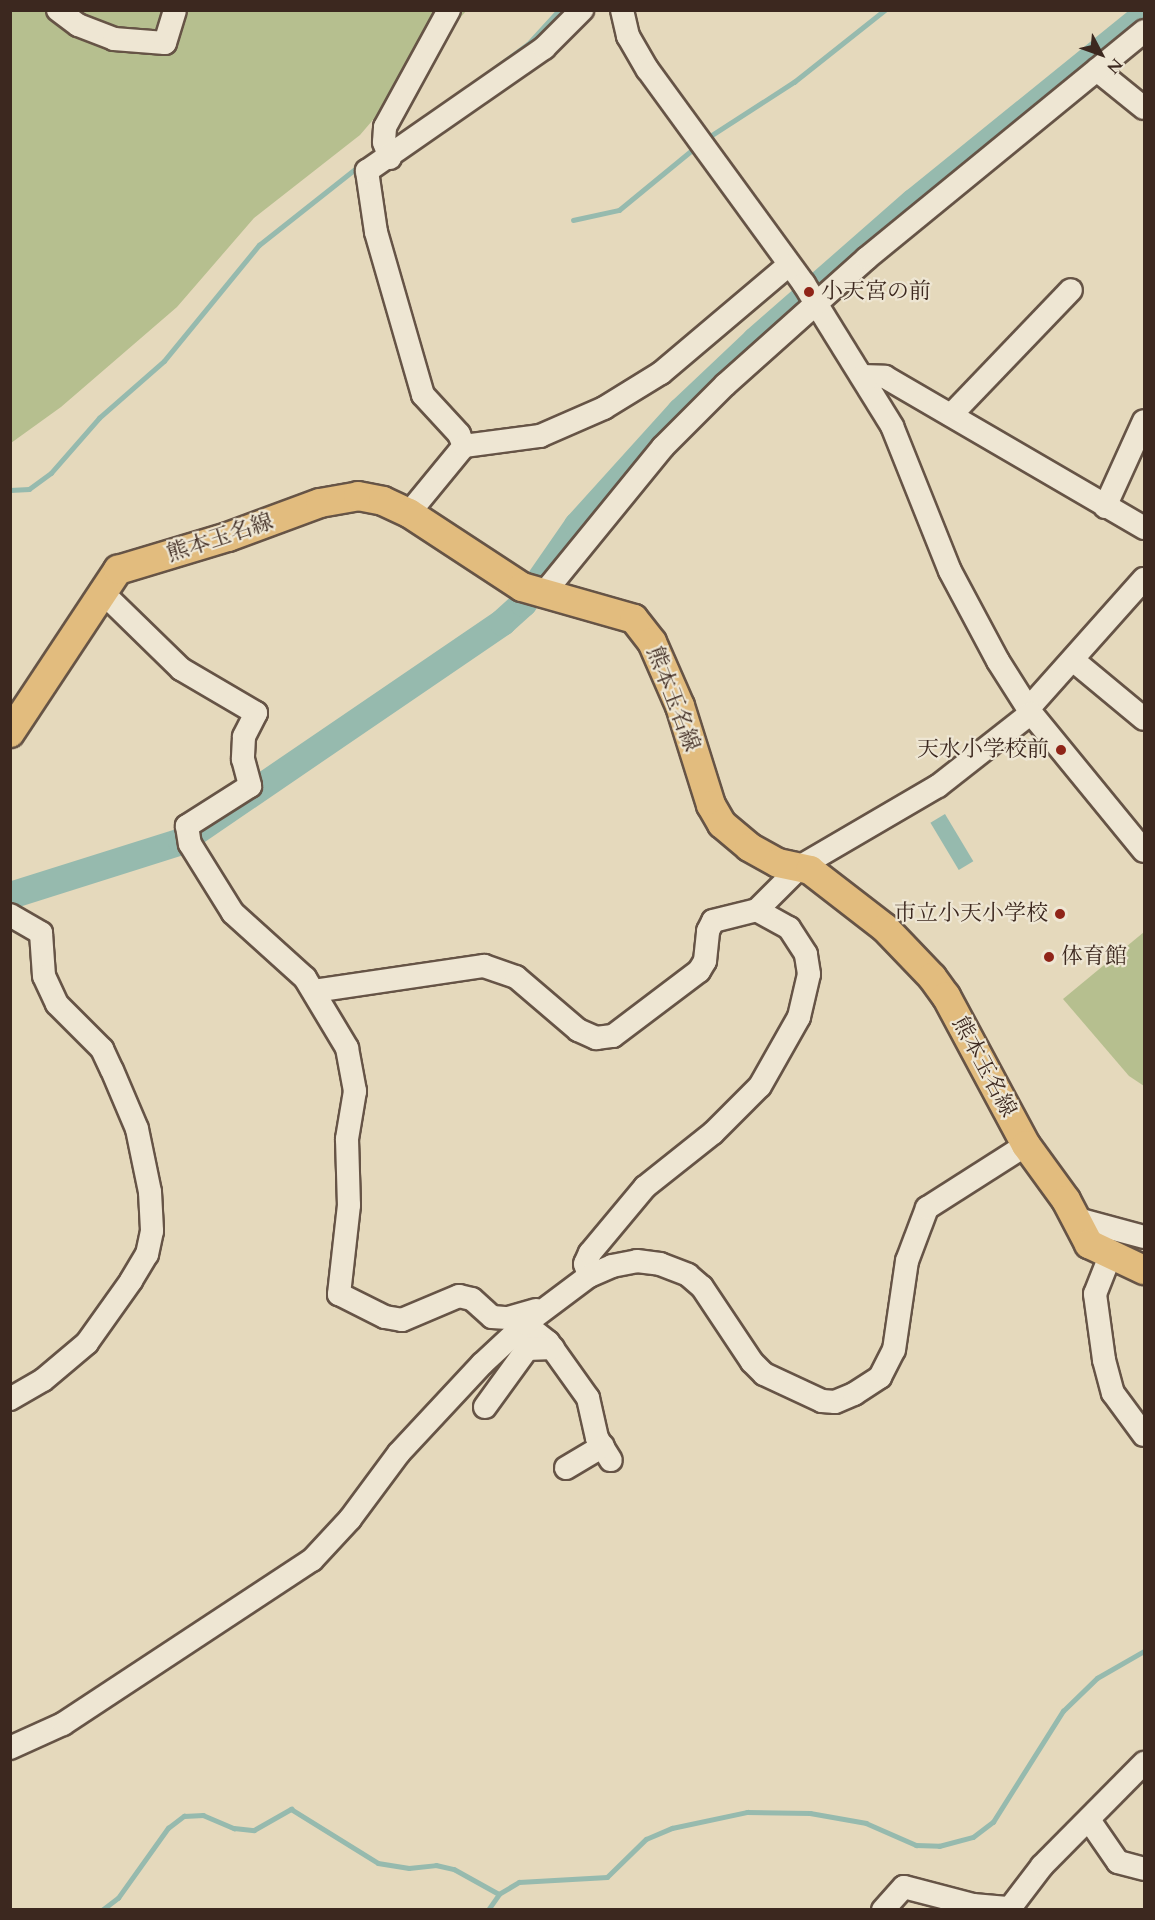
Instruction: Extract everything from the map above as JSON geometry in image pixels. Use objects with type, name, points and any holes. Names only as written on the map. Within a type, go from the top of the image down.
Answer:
[{"type":"main road","name":"熊本玉名線","points":[[10,733],[101,591],[118,570],[228,537],[320,503],[358,496],[383,501],[409,513],[522,587],[634,619],[652,642],[675,695],[711,805],[722,824],[749,847],[778,863],[801,866],[885,928],[932,977],[1026,1145],[1077,1219],[1089,1244],[1110,1256],[1144,1270]]},
{"type":"street","points":[[58,10],[78,25],[114,39],[165,43],[175,10]]},
{"type":"street","points":[[387,151],[385,127],[449,10]]},
{"type":"street","points":[[464,446],[459,434],[423,395],[376,232],[367,171],[387,151],[544,48],[582,10]]},
{"type":"street","points":[[622,10],[628,36],[648,70],[812,296],[892,426],[973,617],[1030,711],[1144,851]]},
{"type":"street","points":[[544,593],[663,447],[812,296],[1144,31]]},
{"type":"street","points":[[1097,70],[1144,108]]},
{"type":"street","points":[[409,513],[464,446],[540,436],[603,408],[661,373],[789,265]]},
{"type":"street","points":[[951,415],[1071,290]]},
{"type":"street","points":[[862,376],[885,377],[1144,528]]},
{"type":"street","points":[[1105,507],[1144,421]]},
{"type":"street","points":[[314,991],[484,966],[516,977],[578,1030],[596,1038],[613,1036],[699,971],[705,961],[708,931],[713,921],[757,910],[801,866],[938,786],[1030,711],[1144,579]]},
{"type":"street","points":[[101,591],[181,669],[256,713],[244,737],[243,759],[250,786],[187,826],[189,838],[233,913],[314,991],[346,1048],[354,1075],[347,1139],[349,1205],[339,1294],[386,1317],[402,1320],[459,1296],[471,1299],[492,1317],[508,1318],[530,1310],[547,1310]]},
{"type":"street","points":[[1073,660],[1144,720]]},
{"type":"street","points":[[589,1276],[585,1264],[590,1253],[645,1187],[713,1132],[760,1086],[799,1017],[809,974],[806,954],[789,928],[757,910]]},
{"type":"street","points":[[10,915],[41,933],[44,976],[57,1004],[102,1048],[112,1070],[137,1129],[150,1192],[152,1231],[147,1254],[131,1281],[87,1343],[43,1380],[10,1399]]},
{"type":"street","points":[[10,1748],[63,1724],[312,1560],[350,1519],[399,1453],[525,1323],[547,1310],[589,1276],[637,1261],[660,1264],[688,1275],[702,1287],[752,1362],[764,1374],[822,1401],[845,1398],[880,1377],[894,1350],[907,1261],[927,1208],[1026,1145]]},
{"type":"street","points":[[1077,1219],[1144,1237]]},
{"type":"street","points":[[1110,1256],[1095,1294],[1104,1360],[1113,1393],[1144,1435]]},
{"type":"street","points":[[525,1323],[553,1348],[588,1398],[592,1423],[607,1454],[566,1468]]},
{"type":"street","points":[[485,1407],[526,1349],[553,1348]]},
{"type":"street","points":[[883,1910],[904,1887],[973,1905],[1010,1908],[1042,1866],[1089,1820],[1114,1790],[1144,1763]]},
{"type":"street","points":[[1089,1820],[1118,1862],[1144,1869]]},
{"type":"green space","points":[[11,11],[466,11],[360,135],[254,218],[177,307],[61,407],[11,443]]},
{"type":"green space","points":[[1144,932],[1144,1086],[1129,1076],[1063,999]]},
{"type":"water","points":[[945,814],[973,861],[959,870],[930,823]]},
{"type":"waterway","points":[[480,79],[528,44],[559,10]]},
{"type":"waterway","points":[[712,135],[794,82],[885,10]]},
{"type":"waterway","points":[[10,895],[181,841],[502,622],[523,603],[577,525],[680,411],[755,340],[914,201],[1144,15]]},
{"type":"waterway","points":[[573,220],[619,210],[692,150]]},
{"type":"waterway","points":[[10,490],[29,489],[51,473],[99,418],[164,361],[259,245],[364,162]]},
{"type":"waterway","points":[[488,1910],[499,1894],[519,1882],[607,1877],[646,1839],[672,1828],[747,1812],[810,1813],[866,1823],[916,1845],[939,1846],[973,1837],[993,1822],[1063,1711],[1097,1678],[1144,1651]]},
{"type":"waterway","points":[[102,1910],[118,1898],[168,1828],[184,1816],[203,1815],[234,1828],[254,1830],[291,1809],[378,1863],[409,1868],[436,1865],[454,1869],[499,1894]]},
{"type":"place","name":"小天宮の前","points":[[809,292]]},
{"type":"place","name":"天水小学校前","points":[[1061,750]]},
{"type":"place","name":"市立小天小学校","points":[[1060,914]]},
{"type":"place","name":"体育館","points":[[1049,957]]}]
